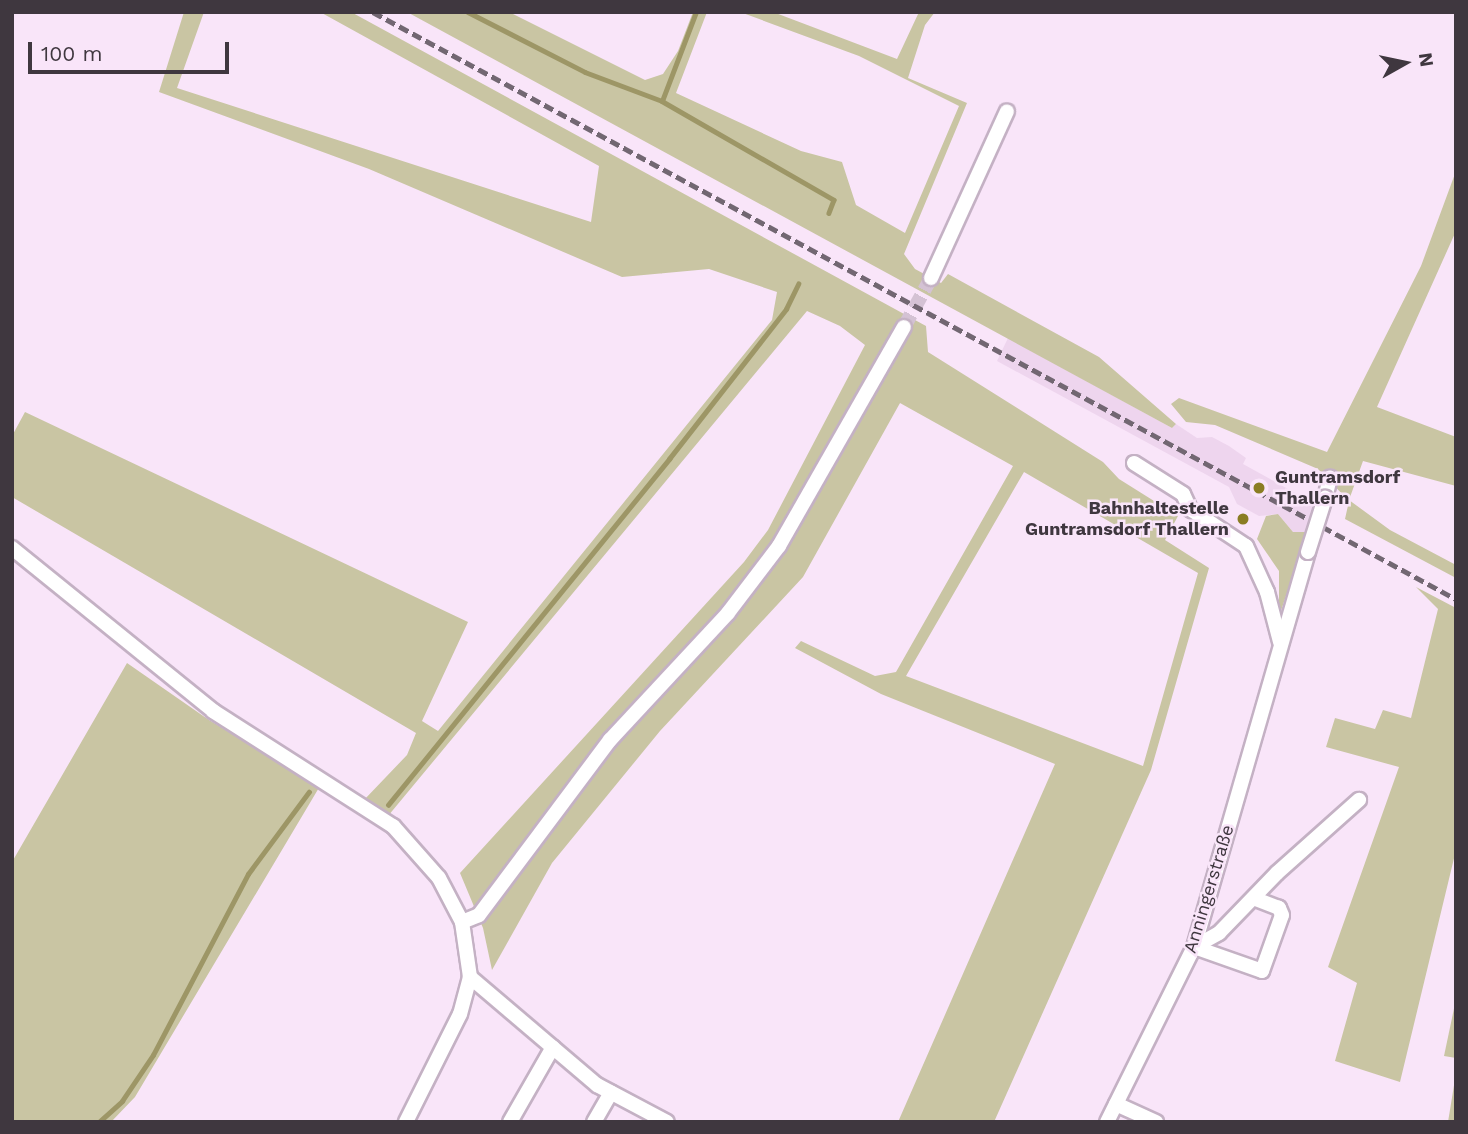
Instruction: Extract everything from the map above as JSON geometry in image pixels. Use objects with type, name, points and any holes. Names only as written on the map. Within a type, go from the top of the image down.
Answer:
[{"type":"street","points":[[932,278],[1007,111]]},
{"type":"street","points":[[462,922],[479,915],[610,740],[728,613],[779,546],[904,327]]},
{"type":"street","points":[[1134,463],[1184,494],[1190,509],[1246,546],[1267,593],[1280,644]]},
{"type":"street","name":"Anningerstraße","points":[[1107,1122],[1194,947],[1330,478]]},
{"type":"street","points":[[12,548],[213,711],[393,826],[426,858],[462,922],[470,976],[460,1014],[406,1122]]},
{"type":"street","points":[[1194,947],[1219,933],[1256,898],[1277,873],[1359,800]]},
{"type":"street","points":[[1194,947],[1262,971],[1282,915],[1279,908],[1256,898]]},
{"type":"street","points":[[470,976],[611,1092],[667,1122]]},
{"type":"street","points":[[510,1122],[553,1047]]},
{"type":"street","points":[[594,1122],[611,1092]]},
{"type":"street","points":[[1116,1104],[1156,1122]]},
{"type":"shaded area","points":[[184,12],[204,12],[177,88],[591,222],[599,166],[320,12],[351,12],[926,326],[928,352],[1103,462],[1119,479],[1178,516],[1165,540],[1209,568],[1151,770],[994,1122],[898,1122],[1055,764],[881,694],[795,648],[801,641],[875,676],[896,672],[1013,466],[900,403],[803,577],[660,731],[552,863],[492,970],[483,928],[460,873],[744,562],[768,530],[865,345],[840,326],[807,311],[388,816],[364,800],[407,755],[416,733],[12,497],[12,436],[25,412],[468,622],[422,721],[438,731],[772,320],[777,292],[709,269],[622,277],[369,169],[159,92]],"holes":[[[1024,472],[1198,573],[1143,766],[906,676]]]},
{"type":"shaded area","points":[[407,12],[509,12],[645,80],[663,74],[678,51],[693,12],[707,12],[676,93],[801,151],[842,162],[856,205],[905,233],[959,106],[859,56],[740,12],[773,12],[897,59],[919,12],[935,12],[925,25],[908,78],[967,103],[904,254],[915,269],[941,283],[948,274],[1099,357],[1176,424],[1172,428]]},
{"type":"shaded area","points":[[1456,171],[1456,231],[1377,407],[1456,437],[1456,486],[1363,461],[1349,500],[1390,530],[1456,565],[1456,578],[1345,519],[1349,501],[1318,469],[1215,425],[1186,422],[1171,404],[1179,398],[1327,452],[1421,266]]},
{"type":"shaded area","points":[[1008,338],[1172,428],[1176,424],[1197,438],[1212,437],[1229,446],[1246,458],[1243,464],[1315,504],[1307,532],[1293,532],[1278,514],[1259,516],[1237,504],[1229,487],[997,361]]},
{"type":"shaded area","points":[[1278,514],[1293,532],[1307,532],[1279,617],[1279,571],[1257,539],[1266,516]]},
{"type":"shaded area","points":[[1416,587],[1456,608],[1456,850],[1400,1082],[1335,1061],[1357,983],[1328,967],[1399,767],[1326,747],[1335,718],[1375,729],[1383,710],[1411,718],[1438,609]]},
{"type":"shaded area","points":[[127,663],[209,720],[320,786],[135,1097],[111,1122],[12,1122],[12,862]]},
{"type":"shaded area","points":[[1456,999],[1456,1058],[1444,1056]]},
{"type":"shaded area","points":[[1456,1073],[1456,1122],[1448,1122]]},
{"type":"waterway","points":[[468,12],[585,72],[662,101],[834,200],[829,213]]},
{"type":"waterway","points":[[662,101],[696,12]]},
{"type":"waterway","points":[[388,805],[669,459],[786,309],[798,284]]},
{"type":"waterway","points":[[99,1122],[122,1101],[153,1055],[248,874],[309,792]]},
{"type":"tunnel","points":[[904,327],[931,278]]},
{"type":"railway","points":[[373,12],[1456,599]]},
{"type":"place","name":"Guntramsdorf Thallern","points":[[1259,488]]},
{"type":"place","name":"Bahnhaltestelle Guntramsdorf Thallern","points":[[1243,519]]}]
